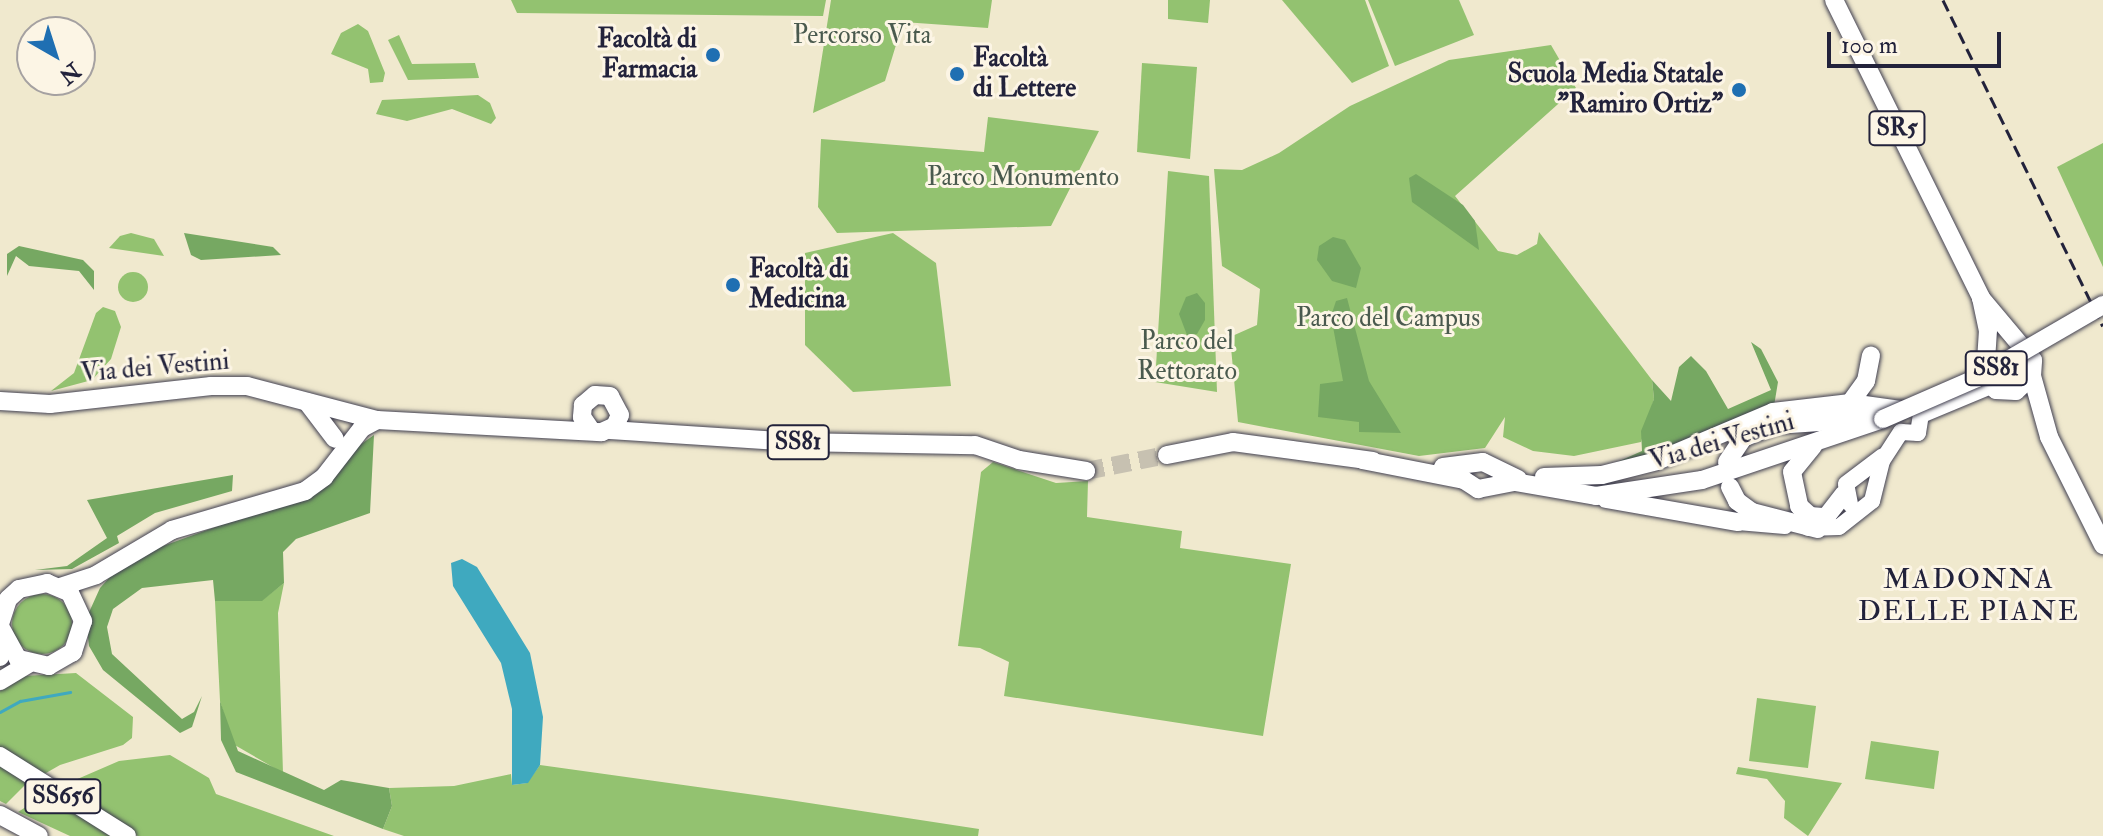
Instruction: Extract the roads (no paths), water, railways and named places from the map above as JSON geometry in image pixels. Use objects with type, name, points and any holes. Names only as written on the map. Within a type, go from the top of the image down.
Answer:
[{"type":"main road","name":"SR5","points":[[1834,0],[1981,298],[2017,343],[2030,354],[2032,376],[2049,437],[2103,545]]},
{"type":"main road","name":"SR5","points":[[1981,298],[1991,386],[2049,437]]},
{"type":"main road","name":"SS81","points":[[1883,419],[1977,378],[2103,305]]},
{"type":"main road","points":[[1988,352],[2001,343],[2017,343]]},
{"type":"main road","points":[[1850,403],[1866,381],[1871,355]]},
{"type":"main road","points":[[1901,432],[1897,420],[1913,412],[1991,386],[2022,388],[2032,376]]},
{"type":"main road","name":"Via dei Vestini","points":[[0,401],[50,404],[211,386],[247,386],[377,420],[550,428],[594,424],[795,442],[975,445],[1019,460],[1086,471]]},
{"type":"main road","name":"Via dei Vestini","points":[[594,424],[588,399],[601,394],[615,400],[620,412],[671,432]]},
{"type":"main road","points":[[305,400],[341,445]]},
{"type":"main road","points":[[1504,478],[1602,475],[1657,461],[1756,416],[1850,403],[1913,412],[1924,423],[1918,433],[1901,432]]},
{"type":"main road","points":[[594,424],[620,412]]},
{"type":"main road","points":[[28,664],[1,637],[8,599],[19,589],[32,584],[60,587],[96,575],[172,530],[305,491],[324,477],[341,445],[350,413]]},
{"type":"main road","points":[[1727,462],[1743,438],[1775,425],[1883,419]]},
{"type":"main road","name":"Via dei Vestini","points":[[1167,455],[1233,442],[1468,474],[1483,462],[1504,478],[1596,496],[1702,480],[1883,419]]},
{"type":"main road","points":[[341,445],[377,420]]},
{"type":"main road","points":[[1821,440],[1794,465],[1795,497],[1804,512],[1818,518],[1833,513],[1849,480],[1859,476],[1887,452],[1901,432]]},
{"type":"main road","points":[[1596,496],[1636,508],[1738,522],[1818,529],[1839,527],[1872,501],[1887,452]]},
{"type":"main road","points":[[1859,476],[1872,481],[1875,491]]},
{"type":"main road","points":[[1730,487],[1737,501],[1752,512],[1818,529]]},
{"type":"main road","points":[[1844,494],[1861,507]]},
{"type":"main road","points":[[0,681],[28,664],[49,666],[73,652],[83,630],[82,611],[96,575]]},
{"type":"main road","points":[[60,587],[82,611]]},
{"type":"main road","name":"SS656","points":[[0,756],[127,836]]},
{"type":"main road","points":[[0,815],[39,836]]},
{"type":"water","points":[[462,559],[477,567],[530,653],[543,717],[540,765],[528,783],[512,785],[512,709],[501,663],[453,586],[451,563]]},
{"type":"waterway","points":[[0,712],[20,701],[70,692]]},
{"type":"tunnel","points":[[1086,471],[1167,455]]},
{"type":"railway","points":[[1943,0],[2103,326]]},
{"type":"place","name":"Facoltà di Farmacia","points":[[713,55]]},
{"type":"place","name":"Facoltà di Lettere","points":[[957,74]]},
{"type":"place","name":"Scuola Media Statale \"Ramiro Ortiz\"","points":[[1739,90]]},
{"type":"place","name":"Facoltà di Medicina","points":[[733,285]]},
{"type":"district","name":"MADONNA DELLE PIANE","points":[[1969,596]]},
{"type":"park label","name":"Percorso Vita","points":[[862,36]]},
{"type":"park label","name":"Parco Monumento","points":[[1023,178]]},
{"type":"park label","name":"Parco del Campus","points":[[1388,319]]},
{"type":"park label","name":"Parco del Rettorato","points":[[1187,357]]}]
